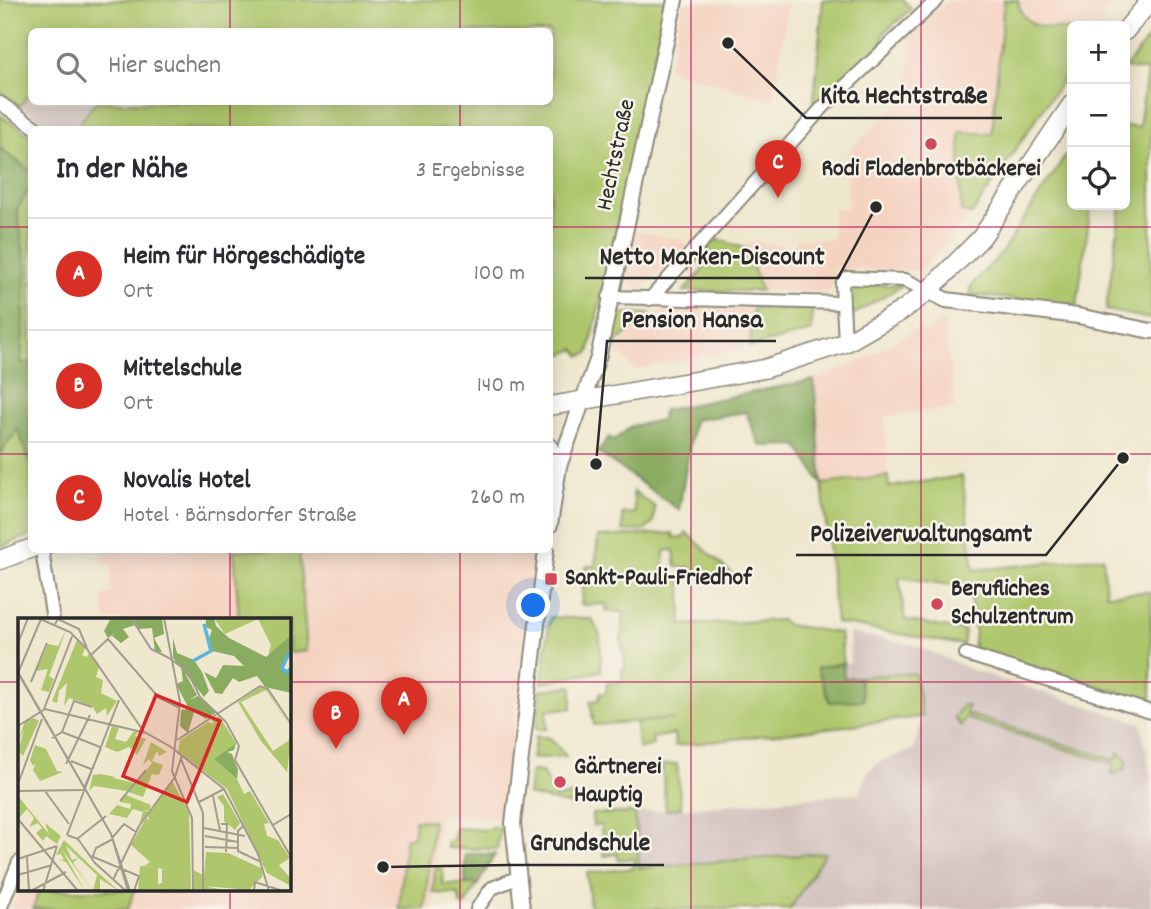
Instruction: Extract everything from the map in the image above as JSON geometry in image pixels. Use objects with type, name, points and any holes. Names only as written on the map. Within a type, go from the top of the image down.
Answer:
[{"type":"main road","points":[[1130,26],[1151,0]]},
{"type":"main road","points":[[553,406],[764,369],[845,344],[903,310],[928,291],[981,238],[1067,111]]},
{"type":"main road","points":[[0,560],[28,550]]},
{"type":"street","name":"Hechtstraße","points":[[553,500],[559,466],[598,358],[675,0]]},
{"type":"street","points":[[650,299],[823,107],[937,0]]},
{"type":"street","points":[[0,103],[33,126]]},
{"type":"street","points":[[845,344],[842,284],[847,278],[905,279],[946,300],[1078,316],[1151,331]]},
{"type":"street","points":[[609,298],[842,303]]},
{"type":"street","points":[[553,453],[559,466]]},
{"type":"street","points":[[42,553],[53,618]]},
{"type":"street","points":[[522,909],[513,823],[546,553]]},
{"type":"street","points":[[966,654],[1151,712]]},
{"type":"street","points":[[0,909],[18,865]]},
{"type":"street","points":[[477,909],[492,888],[517,878]]},
{"type":"shaded area","points":[[948,0],[1004,0],[992,134],[960,133],[961,212],[972,214],[920,271],[833,269],[831,291],[761,291],[747,249],[748,242],[796,246],[796,239],[832,239],[833,208],[847,208],[848,152],[908,94],[912,43],[907,37]]},
{"type":"shaded area","points":[[1018,0],[1115,0],[1104,12],[1102,21],[1067,21],[1067,28],[1029,22]]},
{"type":"shaded area","points":[[683,3],[788,4],[773,100],[668,69]]},
{"type":"shaded area","points":[[28,95],[28,105],[94,105],[77,126],[51,126],[20,106]]},
{"type":"shaded area","points":[[633,230],[681,240],[689,246],[642,288],[631,287],[623,277]]},
{"type":"shaded area","points":[[753,308],[750,347],[635,370],[616,348],[659,309]]},
{"type":"shaded area","points":[[944,320],[955,408],[884,417],[888,476],[822,484],[814,380],[863,360],[920,327],[925,332]]},
{"type":"shaded area","points":[[103,553],[533,553],[503,818],[440,814],[432,909],[12,909],[18,892],[290,892],[290,618],[105,618],[103,595],[112,593],[111,565],[102,562]]},
{"type":"shaded area","points":[[849,633],[915,645],[972,670],[1141,723],[1151,777],[1151,909],[790,909],[824,853],[639,868],[635,813],[860,793],[867,773],[881,761],[914,749],[922,717],[914,673],[844,678],[843,663],[850,663]]},
{"type":"green space","points":[[0,0],[666,0],[589,353],[581,356],[575,349],[557,357],[558,361],[553,364],[553,126],[77,126],[94,105],[553,105],[553,28],[28,28],[28,95],[20,106],[0,92]]},
{"type":"green space","points":[[823,0],[903,0],[911,9],[883,34],[883,45],[813,110]]},
{"type":"green space","points":[[1004,0],[1018,0],[1020,10],[1031,22],[1038,26],[1067,30],[1067,73],[972,214],[961,212],[960,132],[992,134]]},
{"type":"green space","points":[[1151,35],[1151,319],[1106,310],[1120,210],[1130,210],[1130,126],[1139,127],[1147,71],[1130,69],[1130,62]]},
{"type":"green space","points":[[0,115],[28,134],[28,170],[0,148]]},
{"type":"green space","points":[[0,148],[28,170],[28,191],[17,209],[26,267],[21,363],[28,363],[28,459],[18,429],[0,454]]},
{"type":"green space","points":[[1067,154],[1067,210],[1090,210],[1077,305],[970,295],[971,286],[1002,252]]},
{"type":"green space","points":[[28,191],[28,363],[21,363],[26,267],[17,209]]},
{"type":"green space","points":[[716,239],[747,249],[761,291],[684,291],[703,270],[699,259]]},
{"type":"green space","points":[[857,284],[903,285],[847,318],[848,290]]},
{"type":"green space","points":[[753,308],[812,308],[812,331],[750,347]]},
{"type":"green space","points":[[618,313],[650,313],[612,347]]},
{"type":"green space","points":[[814,380],[822,484],[797,445],[760,446],[746,412],[694,420],[679,510],[598,452],[609,437],[614,440],[632,426],[661,420],[663,410]]},
{"type":"green space","points":[[18,428],[28,459],[28,536],[0,547],[0,454]]},
{"type":"green space","points":[[888,476],[889,487],[962,476],[974,570],[1103,557],[1106,594],[1151,592],[1151,702],[973,648],[975,633],[969,588],[899,577],[905,620],[965,631],[963,645],[836,623],[822,484]]},
{"type":"green space","points":[[633,491],[655,507],[653,523],[645,530],[623,531],[622,514],[635,513]]},
{"type":"green space","points":[[686,532],[734,576],[691,577],[690,567],[676,567],[674,550],[664,551],[664,578],[681,578],[682,625],[780,620],[788,625],[840,633],[843,663],[818,668],[829,701],[863,699],[859,677],[915,673],[922,717],[675,746],[674,734],[652,738],[653,745],[638,749],[636,723],[673,719],[594,725],[590,701],[599,700],[600,693],[606,693],[607,683],[622,682],[622,669],[626,669],[621,642],[624,612],[607,611],[606,604],[581,605],[586,566],[595,566],[598,537],[673,533],[674,538],[685,537]]},
{"type":"green space","points":[[234,553],[299,553],[307,651],[290,653],[290,618],[239,618]]},
{"type":"green space","points":[[550,617],[592,619],[600,635],[601,671],[542,683]]},
{"type":"green space","points":[[843,663],[844,678],[859,677],[863,700],[830,702],[817,668]]},
{"type":"green space","points":[[572,686],[572,708],[547,710],[547,729],[536,729],[541,690]]},
{"type":"green space","points":[[963,705],[968,706],[966,714],[1115,760],[1119,752],[1127,760],[1125,769],[1115,774],[1112,773],[1114,764],[965,718],[961,726],[954,718]]},
{"type":"green space","points":[[536,736],[550,738],[566,756],[532,759]]},
{"type":"green space","points":[[677,764],[681,808],[666,810],[662,765]]},
{"type":"green space","points":[[531,771],[542,772],[555,798],[574,795],[576,806],[528,795]]},
{"type":"green space","points":[[635,813],[639,868],[825,853],[790,909],[590,909],[587,873],[634,868],[633,858],[618,860],[618,854],[604,856],[601,825],[593,826],[592,814]]},
{"type":"green space","points":[[415,820],[433,821],[425,909],[399,909],[405,839],[413,837]]},
{"type":"green space","points":[[491,827],[501,828],[497,849],[447,848],[447,841],[453,841],[455,828],[487,830]]},
{"type":"green space","points":[[465,854],[495,854],[478,884],[465,884]]},
{"type":"green space","points":[[435,868],[443,869],[442,884],[478,884],[464,906],[460,904],[459,894],[433,893]]},
{"type":"green space","points":[[38,892],[133,892],[128,909],[33,909]]},
{"type":"place","name":"Kita Hechtstraße","points":[[728,43]]},
{"type":"place","name":"Rodi Fladenbrotbäckerei","points":[[931,144]]},
{"type":"place","name":"Novalis Hotel","points":[[778,198]]},
{"type":"place","name":"Netto Marken-Discount","points":[[876,207]]},
{"type":"place","name":"Polizeiverwaltungsamt","points":[[1123,458]]},
{"type":"place","name":"Pension Hansa","points":[[596,464]]},
{"type":"place","name":"Sankt-Pauli-Friedhof","points":[[551,579]]},
{"type":"place","name":"Berufliches Schulzentrum","points":[[937,604]]},
{"type":"place","name":"Heim für Hörgeschädigte","points":[[404,735]]},
{"type":"place","name":"Mittelschule","points":[[336,749]]},
{"type":"place","name":"Gärtnerei Hauptig","points":[[560,782]]},
{"type":"place","name":"Grundschule","points":[[383,867]]}]
